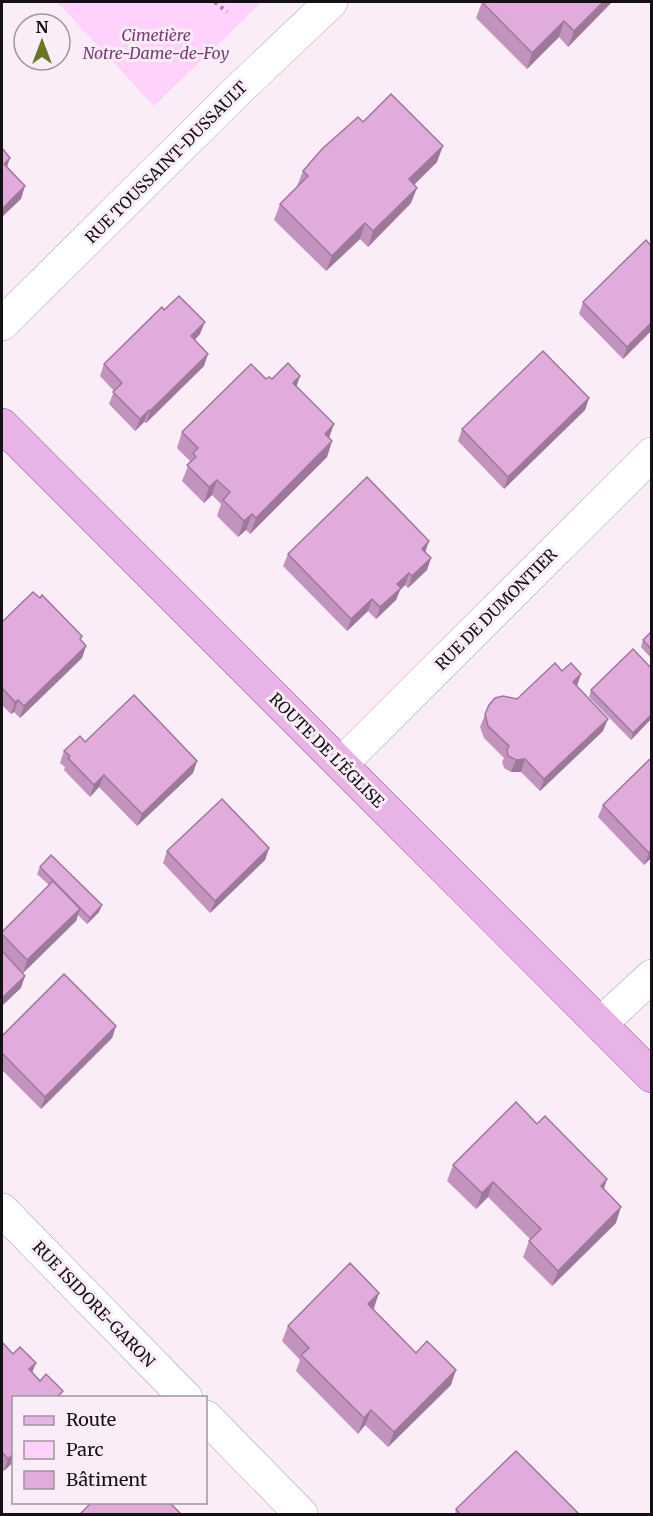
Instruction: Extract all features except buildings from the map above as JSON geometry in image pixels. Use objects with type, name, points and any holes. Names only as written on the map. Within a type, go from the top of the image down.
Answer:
[{"type":"main road","name":"ROUTE DE L'ÉGLISE","points":[[2,425],[651,1076]]},
{"type":"street","name":"RUE TOUSSAINT-DUSSAULT","points":[[2,324],[236,92],[331,2]]},
{"type":"street","name":"RUE DE DUMONTIER","points":[[341,764],[651,454]]},
{"type":"street","points":[[600,1024],[651,976]]},
{"type":"street","name":"RUE ISIDORE-GARON","points":[[2,1209],[184,1396]]},
{"type":"street","points":[[207,1418],[301,1515]]},
{"type":"path","points":[[215,2],[227,12]]},
{"type":"green space","name":"Cimetière Notre-Dame-de-Foy","points":[[57,2],[262,2],[154,106],[72,18],[72,12],[66,12]]}]
